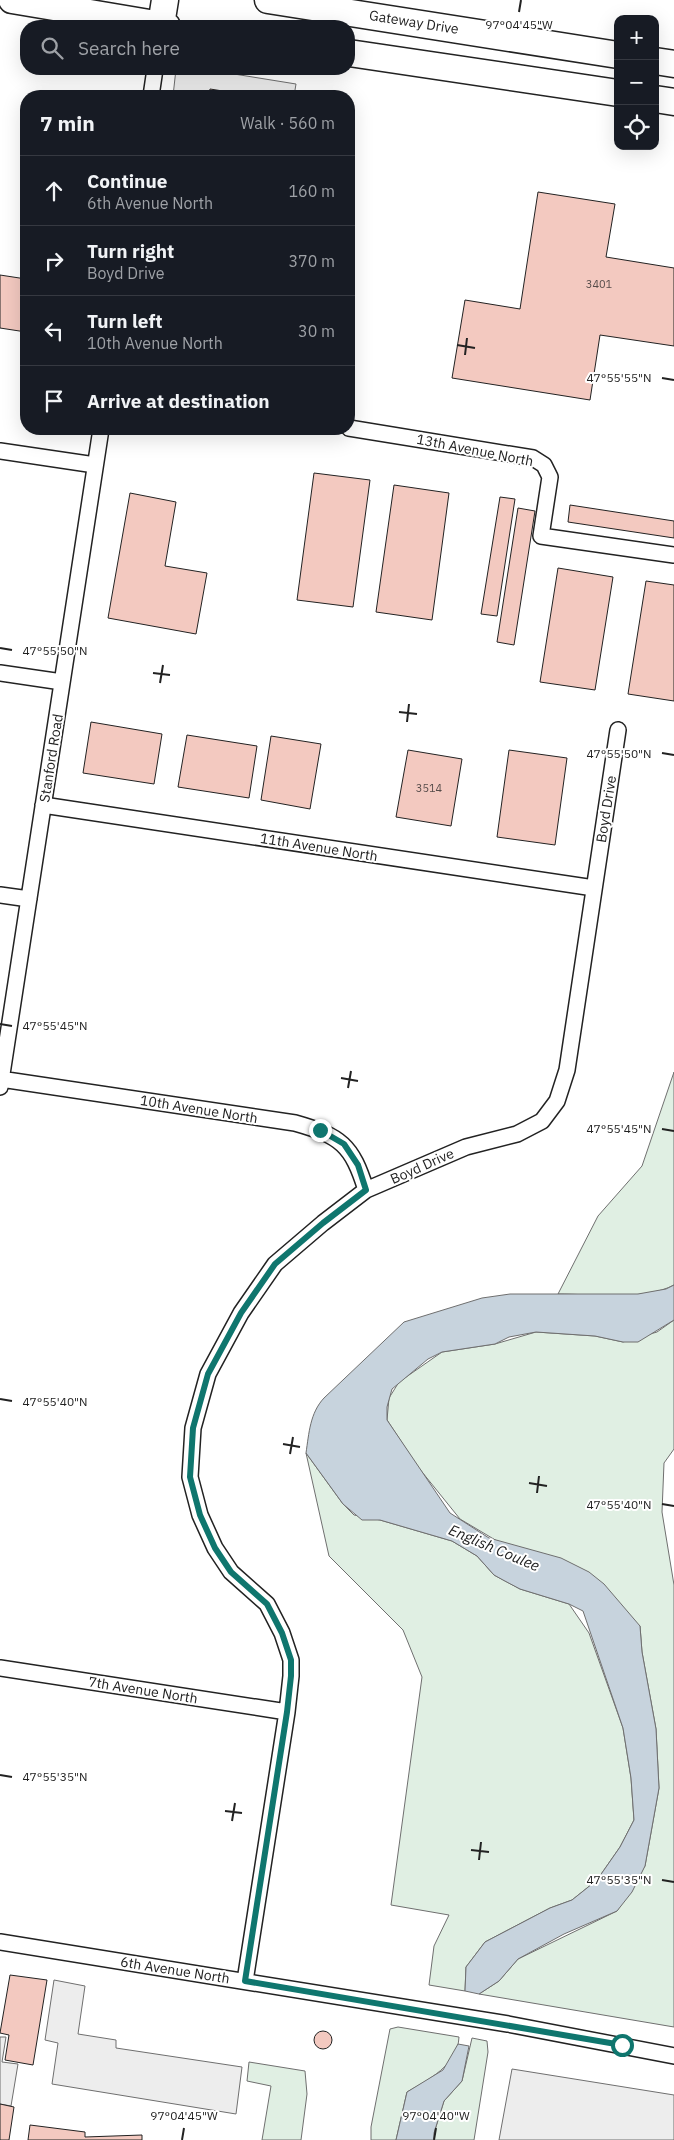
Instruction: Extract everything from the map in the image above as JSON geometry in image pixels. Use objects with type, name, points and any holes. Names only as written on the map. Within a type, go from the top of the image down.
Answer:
[{"type":"highway","points":[[12,0],[128,20]]},
{"type":"highway","points":[[163,20],[165,0]]},
{"type":"highway","name":"Gateway Drive","points":[[268,0],[614,54]]},
{"type":"highway","points":[[522,79],[527,40]]},
{"type":"highway","points":[[355,55],[614,92]]},
{"type":"highway","points":[[659,62],[674,64]]},
{"type":"highway","points":[[659,100],[674,102]]},
{"type":"street","points":[[152,90],[154,75]]},
{"type":"street","name":"13th Avenue North","points":[[355,429],[533,458],[544,465],[550,478],[542,536],[674,555]]},
{"type":"street","name":"Stanford Road","points":[[0,1082],[30,899],[100,435]]},
{"type":"street","points":[[0,451],[95,465]]},
{"type":"street","points":[[0,673],[62,682]]},
{"type":"street","name":"Boyd Drive","points":[[245,1981],[287,1712],[291,1660],[282,1633],[267,1604],[231,1572],[215,1548],[200,1515],[190,1477],[193,1428],[208,1374],[241,1313],[275,1264],[323,1223],[366,1190],[466,1147],[517,1134],[542,1121],[557,1101],[567,1070],[618,730]]},
{"type":"street","name":"11th Avenue North","points":[[43,805],[594,888]]},
{"type":"street","points":[[0,894],[30,899]]},
{"type":"street","name":"10th Avenue North","points":[[0,1082],[295,1124],[320,1130],[344,1144],[358,1165],[366,1190]]},
{"type":"street","name":"7th Avenue North","points":[[0,1668],[287,1712]]},
{"type":"street","name":"6th Avenue North","points":[[0,1942],[508,2024],[674,2056]]},
{"type":"green space","points":[[674,1072],[674,1285],[662,1290],[633,1295],[558,1294],[598,1216],[642,1166]]},
{"type":"green space","points":[[674,1320],[674,1449],[664,1463],[662,1512],[674,1585],[674,2027],[479,1994],[499,1981],[518,1959],[617,1911],[645,1866],[659,1788],[656,1729],[642,1652],[640,1626],[460,1519],[418,1467],[387,1420],[389,1398],[399,1382],[442,1352],[495,1344],[536,1332],[595,1336],[623,1342],[657,1332]]},
{"type":"green space","points":[[306,1453],[343,1504],[354,1515],[380,1520],[452,1541],[477,1556],[494,1575],[520,1589],[569,1604],[589,1633],[623,1728],[631,1778],[634,1820],[620,1847],[597,1880],[572,1900],[550,1908],[485,1942],[466,1967],[465,1991],[429,1985],[434,1946],[449,1915],[391,1905],[422,1677],[403,1630],[329,1556]]},
{"type":"green space","points":[[398,2027],[459,2037],[457,2047],[448,2064],[432,2077],[407,2092],[396,2140],[371,2140],[371,2127],[390,2029]]},
{"type":"green space","points":[[472,2038],[487,2041],[488,2052],[474,2140],[434,2140],[434,2133],[444,2101],[462,2081]]},
{"type":"green space","points":[[249,2062],[305,2071],[307,2094],[301,2140],[262,2140],[271,2086],[247,2081]]},
{"type":"shaded area","points":[[175,75],[240,75],[296,84],[295,90],[174,90]]},
{"type":"shaded area","points":[[54,1980],[85,1986],[78,2034],[116,2040],[116,2048],[242,2067],[236,2114],[52,2084],[58,2043],[45,2040]]},
{"type":"shaded area","points":[[0,2037],[6,2037],[2,2062],[18,2064],[11,2106],[0,2104]]},
{"type":"shaded area","points":[[512,2069],[674,2095],[674,2140],[499,2140]]},
{"type":"water","name":"English Coulee","points":[[674,1285],[674,1320],[638,1342],[623,1342],[595,1336],[536,1332],[509,1337],[495,1344],[442,1352],[428,1359],[392,1389],[387,1407],[387,1420],[450,1513],[489,1538],[561,1558],[589,1572],[604,1584],[640,1626],[642,1652],[656,1729],[659,1788],[645,1866],[632,1892],[617,1911],[564,1934],[518,1959],[499,1981],[479,1994],[465,1991],[466,1967],[485,1942],[550,1908],[572,1900],[597,1880],[620,1847],[634,1820],[631,1778],[623,1728],[583,1611],[569,1604],[520,1589],[503,1580],[494,1575],[477,1556],[452,1541],[380,1520],[362,1520],[343,1504],[306,1453],[311,1424],[319,1404],[324,1398],[404,1322],[482,1298],[510,1294],[638,1294],[666,1289]]},
{"type":"water","points":[[458,2044],[469,2046],[462,2081],[444,2101],[434,2133],[434,2140],[396,2140],[407,2092],[443,2070]]},
{"type":"building","points":[[538,192],[615,204],[606,257],[674,268],[674,346],[600,335],[590,400],[452,378],[465,300],[520,309]]},
{"type":"building","points":[[0,275],[20,278],[20,331],[0,328]]},
{"type":"building","points":[[314,473],[370,480],[353,607],[297,600]]},
{"type":"building","points":[[394,485],[449,493],[432,620],[376,612]]},
{"type":"building","points":[[130,493],[176,502],[165,566],[207,573],[196,634],[108,618]]},
{"type":"building","points":[[500,497],[515,499],[497,616],[481,614]]},
{"type":"building","points":[[570,505],[674,521],[674,538],[568,522]]},
{"type":"building","points":[[518,508],[535,511],[514,645],[497,642]]},
{"type":"building","points":[[558,568],[613,577],[595,690],[540,682]]},
{"type":"building","points":[[646,581],[674,585],[674,701],[628,694]]},
{"type":"building","points":[[91,722],[162,734],[154,784],[83,773]]},
{"type":"building","points":[[187,735],[257,746],[249,798],[178,787]]},
{"type":"building","points":[[271,736],[321,744],[310,809],[261,800]]},
{"type":"building","points":[[408,750],[462,759],[451,826],[396,817]]},
{"type":"building","points":[[509,750],[567,758],[555,845],[497,837]]},
{"type":"building","points":[[10,1975],[47,1980],[33,2065],[5,2060],[9,2035],[0,2033]]},
{"type":"building","points":[[323,2031],[331,2036],[332,2040],[327,2048],[323,2049],[315,2044],[314,2040],[319,2032]]},
{"type":"building","points":[[0,2104],[14,2107],[9,2140],[0,2140]]},
{"type":"building","points":[[30,2125],[85,2132],[85,2137],[142,2135],[142,2140],[28,2140]]},
{"type":"route","points":[[320,1130],[344,1144],[358,1165],[366,1190],[323,1223],[275,1264],[241,1313],[208,1374],[193,1428],[190,1477],[200,1515],[215,1548],[231,1572],[267,1604],[282,1633],[291,1660],[287,1712],[245,1981],[508,2024],[622,2045]]}]
